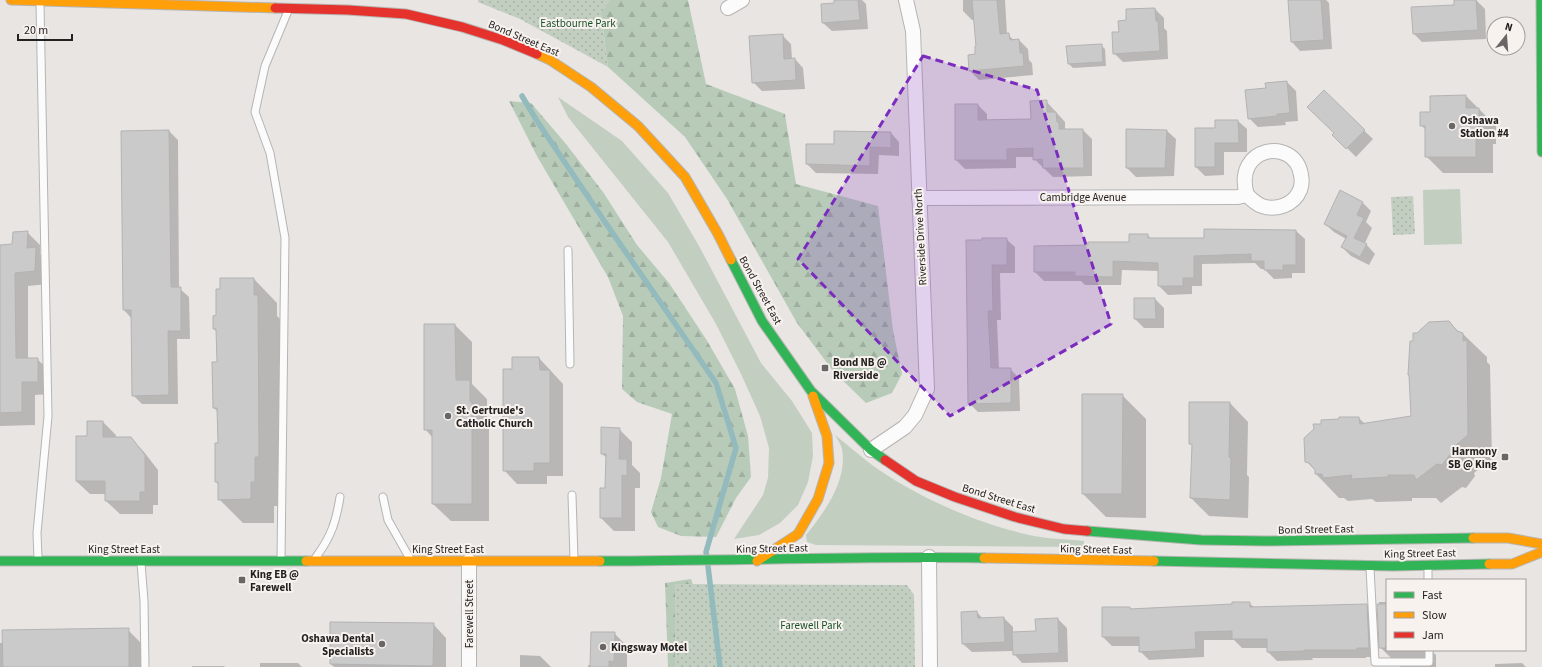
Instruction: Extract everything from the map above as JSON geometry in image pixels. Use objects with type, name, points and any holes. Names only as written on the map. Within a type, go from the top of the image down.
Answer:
[{"type":"main road","name":"Bond Street East","points":[[11,0],[348,10],[406,14],[462,27],[503,40],[550,60],[591,87],[638,126],[685,177],[718,234],[762,321],[811,391],[871,450],[916,481],[955,497],[1015,517],[1064,529],[1201,540],[1265,541],[1508,538],[1542,544]]},
{"type":"main road","points":[[1541,0],[1542,152]]},
{"type":"main road","points":[[757,561],[798,534],[818,499],[829,463],[827,436],[811,391]]},
{"type":"main road","name":"King Street East","points":[[0,561],[757,561],[929,557],[1370,566],[1512,564],[1542,552]]},
{"type":"street","points":[[728,8],[742,0]]},
{"type":"street","name":"Riverside Drive North","points":[[871,450],[905,427],[915,415],[927,389],[913,26],[906,0]]},
{"type":"street","points":[[1270,151],[1280,151],[1289,155],[1296,162],[1301,171],[1302,180],[1300,190],[1295,199],[1287,205],[1278,208],[1269,208],[1260,205],[1247,195],[1244,186],[1244,175],[1253,159],[1260,154],[1270,151]]},
{"type":"street","name":"Cambridge Avenue","points":[[919,198],[1238,197],[1247,195]]},
{"type":"street","points":[[929,557],[930,667]]},
{"type":"street","name":"Farewell Street","points":[[469,561],[469,667]]},
{"type":"lane","points":[[38,561],[37,533],[48,416],[40,1]]},
{"type":"lane","points":[[280,561],[285,238],[270,153],[255,112],[265,66],[288,8]]},
{"type":"lane","points":[[568,250],[570,364]]},
{"type":"lane","points":[[572,495],[574,561]]},
{"type":"lane","points":[[314,561],[327,542],[334,528],[340,497]]},
{"type":"lane","points":[[383,497],[388,520],[411,561]]},
{"type":"lane","points":[[140,561],[144,602],[145,667]]},
{"type":"lane","points":[[1428,565],[1428,579]]},
{"type":"lane","points":[[1370,566],[1375,662],[1428,662],[1428,651]]},
{"type":"highlighted area","points":[[923,56],[1037,90],[1111,324],[950,416],[798,259]]},
{"type":"green space","name":"Eastbourne Park","points":[[478,0],[609,0],[601,13],[608,67],[520,19],[478,2]]},
{"type":"green space","points":[[609,0],[688,0],[706,84],[785,114],[796,184],[878,206],[893,330],[902,374],[892,393],[866,403],[834,372],[797,323],[727,199],[685,137],[608,67],[601,13]]},
{"type":"green space","points":[[558,97],[622,141],[668,193],[699,246],[761,363],[792,401],[812,433],[813,456],[808,482],[798,505],[780,523],[759,535],[734,539],[763,495],[768,478],[769,448],[760,416],[741,374],[716,324],[668,242],[568,117]]},
{"type":"green space","points":[[509,101],[531,103],[566,144],[603,192],[637,245],[669,283],[706,339],[735,389],[748,436],[751,477],[736,498],[716,537],[681,536],[658,527],[651,512],[661,478],[672,414],[637,402],[622,389],[623,316],[608,277],[538,158]]},
{"type":"green space","points":[[1460,189],[1462,244],[1424,245],[1423,190]]},
{"type":"green space","points":[[1413,196],[1415,234],[1393,235],[1391,197]]},
{"type":"green space","points":[[835,435],[885,474],[904,486],[945,506],[1008,530],[1049,538],[1084,541],[1084,547],[816,545],[807,542],[806,535],[827,506],[838,484],[843,461],[842,449]]},
{"type":"green space","points":[[691,579],[710,635],[712,667],[668,667],[665,583]]},
{"type":"green space","name":"Farewell Park","points":[[675,584],[907,585],[914,595],[915,667],[675,667]]},
{"type":"building","points":[[834,0],[858,0],[860,20],[822,23],[821,4],[834,3]]},
{"type":"building","points":[[972,0],[997,0],[1000,34],[1009,33],[1010,40],[1019,39],[1020,53],[1023,53],[1024,66],[969,71],[968,55],[975,54],[976,46]]},
{"type":"building","points":[[1288,0],[1321,0],[1324,40],[1291,42]]},
{"type":"building","points":[[1454,0],[1476,0],[1478,30],[1413,34],[1411,7],[1454,5]]},
{"type":"building","points":[[1155,8],[1156,21],[1158,21],[1160,51],[1113,54],[1112,32],[1119,32],[1118,21],[1126,20],[1126,9]]},
{"type":"building","points":[[783,34],[784,59],[795,58],[796,80],[752,83],[749,36]]},
{"type":"building","points":[[1102,44],[1103,62],[1068,64],[1066,46]]},
{"type":"building","points":[[1287,81],[1290,113],[1248,119],[1245,90],[1266,88],[1265,83]]},
{"type":"building","points":[[1324,90],[1365,130],[1346,149],[1332,135],[1334,133],[1307,107]]},
{"type":"building","name":"Oshawa Station #4","points":[[1466,95],[1466,108],[1479,108],[1479,127],[1476,127],[1476,157],[1425,157],[1425,126],[1420,126],[1420,112],[1430,112],[1430,96]]},
{"type":"building","points":[[1047,100],[1047,112],[1056,112],[1057,122],[1059,122],[1059,129],[1083,129],[1084,168],[1043,168],[1042,159],[1033,160],[1033,148],[1007,149],[1007,160],[955,160],[955,104],[978,104],[978,120],[1031,119],[1030,101]]},
{"type":"building","points":[[1215,120],[1238,120],[1239,143],[1215,143],[1215,167],[1195,167],[1195,128],[1215,128]]},
{"type":"building","points":[[1126,129],[1167,130],[1165,168],[1126,168]]},
{"type":"building","points":[[169,130],[171,287],[181,287],[181,331],[168,331],[169,395],[132,396],[131,310],[123,310],[121,131]]},
{"type":"building","points":[[834,131],[891,132],[891,148],[870,147],[870,166],[806,164],[806,144],[834,144]]},
{"type":"building","points":[[1340,190],[1363,202],[1357,215],[1364,218],[1354,238],[1367,244],[1360,257],[1341,247],[1347,236],[1324,224]]},
{"type":"building","points":[[1204,229],[1296,230],[1296,265],[1283,265],[1283,270],[1264,270],[1264,261],[1251,261],[1251,254],[1194,256],[1194,278],[1183,278],[1183,286],[1158,286],[1158,263],[1113,261],[1113,277],[1075,276],[1075,272],[1034,272],[1034,246],[1088,245],[1088,242],[1129,242],[1129,234],[1148,234],[1148,238],[1204,238]]},
{"type":"building","points":[[28,231],[27,248],[36,247],[35,271],[15,273],[16,358],[38,358],[38,382],[22,382],[22,412],[0,413],[0,245],[12,244],[13,232]]},
{"type":"building","points":[[982,238],[1007,238],[1007,265],[992,265],[993,311],[988,311],[991,368],[1011,368],[1011,403],[968,404],[966,240],[982,240]]},
{"type":"building","points":[[220,278],[254,278],[254,295],[258,295],[259,457],[255,457],[255,482],[251,482],[251,499],[218,500],[218,482],[215,482],[215,443],[218,443],[217,408],[213,408],[212,362],[217,362],[216,329],[213,329],[213,316],[216,315],[216,289],[220,289]]},
{"type":"building","points":[[1134,298],[1155,298],[1156,319],[1134,319]]},
{"type":"building","points":[[1449,321],[1457,331],[1463,333],[1463,341],[1467,340],[1468,435],[1451,449],[1452,452],[1442,465],[1437,464],[1416,480],[1414,475],[1388,475],[1388,477],[1351,479],[1352,475],[1323,478],[1322,474],[1315,474],[1315,470],[1309,463],[1305,462],[1304,438],[1314,429],[1313,424],[1321,424],[1321,420],[1339,419],[1339,417],[1359,417],[1360,424],[1411,416],[1408,375],[1410,341],[1413,341],[1413,333],[1417,333],[1429,322]]},
{"type":"building","name":"St. Gertrude's Catholic Church","points":[[424,324],[455,324],[456,380],[470,380],[470,402],[472,402],[472,504],[432,504],[432,430],[424,430]]},
{"type":"building","points":[[512,357],[539,357],[540,370],[550,370],[550,463],[534,463],[534,471],[503,471],[503,369],[512,369]]},
{"type":"building","points":[[1082,394],[1123,394],[1122,494],[1082,494]]},
{"type":"building","points":[[1189,402],[1230,402],[1230,500],[1190,498],[1192,444],[1189,444]]},
{"type":"building","points":[[87,421],[103,421],[103,437],[131,437],[145,455],[145,492],[140,492],[140,501],[105,501],[105,481],[76,481],[76,436],[87,436]]},
{"type":"building","points":[[601,427],[620,428],[619,459],[627,459],[627,476],[622,475],[622,518],[600,518],[600,488],[605,488],[606,454],[601,454]]},
{"type":"building","points":[[1232,602],[1250,602],[1250,607],[1367,604],[1369,648],[1357,648],[1357,650],[1267,652],[1267,639],[1232,639],[1232,631],[1195,632],[1196,649],[1139,652],[1139,637],[1102,637],[1102,607],[1130,607],[1130,609],[1232,604]]},
{"type":"building","points":[[1377,604],[1386,604],[1386,648],[1379,648]]},
{"type":"building","points":[[977,611],[978,618],[1004,617],[1005,642],[962,644],[961,612]]},
{"type":"building","points":[[1058,618],[1059,653],[1013,655],[1012,632],[1036,631],[1035,619]]},
{"type":"building","name":"Oshawa Dental Specialists","points":[[330,622],[434,623],[433,666],[330,664]]},
{"type":"building","points":[[129,628],[129,667],[3,667],[2,630]]},
{"type":"building","name":"Kingsway Motel","points":[[591,632],[615,632],[614,662],[609,661],[609,667],[590,667]]},
{"type":"waterway","points":[[522,96],[537,121],[605,222],[716,383],[736,448],[706,552],[707,557]]},
{"type":"waterway","points":[[708,566],[720,667]]},
{"type":"traffic: fast","points":[[1541,0],[1542,152]]},
{"type":"traffic: fast","points":[[731,260],[762,321],[811,391],[871,450],[885,460]]},
{"type":"traffic: fast","points":[[1087,531],[1201,540],[1265,541],[1473,538]]},
{"type":"traffic: fast","points":[[600,561],[984,558]]},
{"type":"traffic: fast","points":[[0,561],[306,561]]},
{"type":"traffic: fast","points":[[1154,561],[1393,566],[1489,564]]},
{"type":"traffic: slow","points":[[11,0],[275,8]]},
{"type":"traffic: slow","points":[[537,54],[550,60],[591,87],[638,126],[685,177],[718,234],[731,260]]},
{"type":"traffic: slow","points":[[757,561],[798,534],[818,499],[829,463],[827,436],[813,396]]},
{"type":"traffic: slow","points":[[1473,538],[1508,538],[1542,544]]},
{"type":"traffic: slow","points":[[1489,564],[1512,564],[1542,552]]},
{"type":"traffic: slow","points":[[984,558],[1154,561]]},
{"type":"traffic: slow","points":[[306,561],[600,561]]},
{"type":"traffic: jam","points":[[275,8],[348,10],[406,14],[462,27],[503,40],[537,54]]},
{"type":"traffic: jam","points":[[885,460],[916,481],[955,497],[1015,517],[1064,529],[1087,531]]},
{"type":"place","name":"Oshawa Station #4","points":[[1452,126]]},
{"type":"place","name":"Bond NB @ Riverside","points":[[825,368]]},
{"type":"place","name":"St. Gertrude's Catholic Church","points":[[448,416]]},
{"type":"place","name":"Harmony SB @ King","points":[[1505,457]]},
{"type":"place","name":"King EB @ Farewell","points":[[242,580]]},
{"type":"place","name":"Oshawa Dental Specialists","points":[[382,644]]},
{"type":"place","name":"Kingsway Motel","points":[[603,647]]}]
